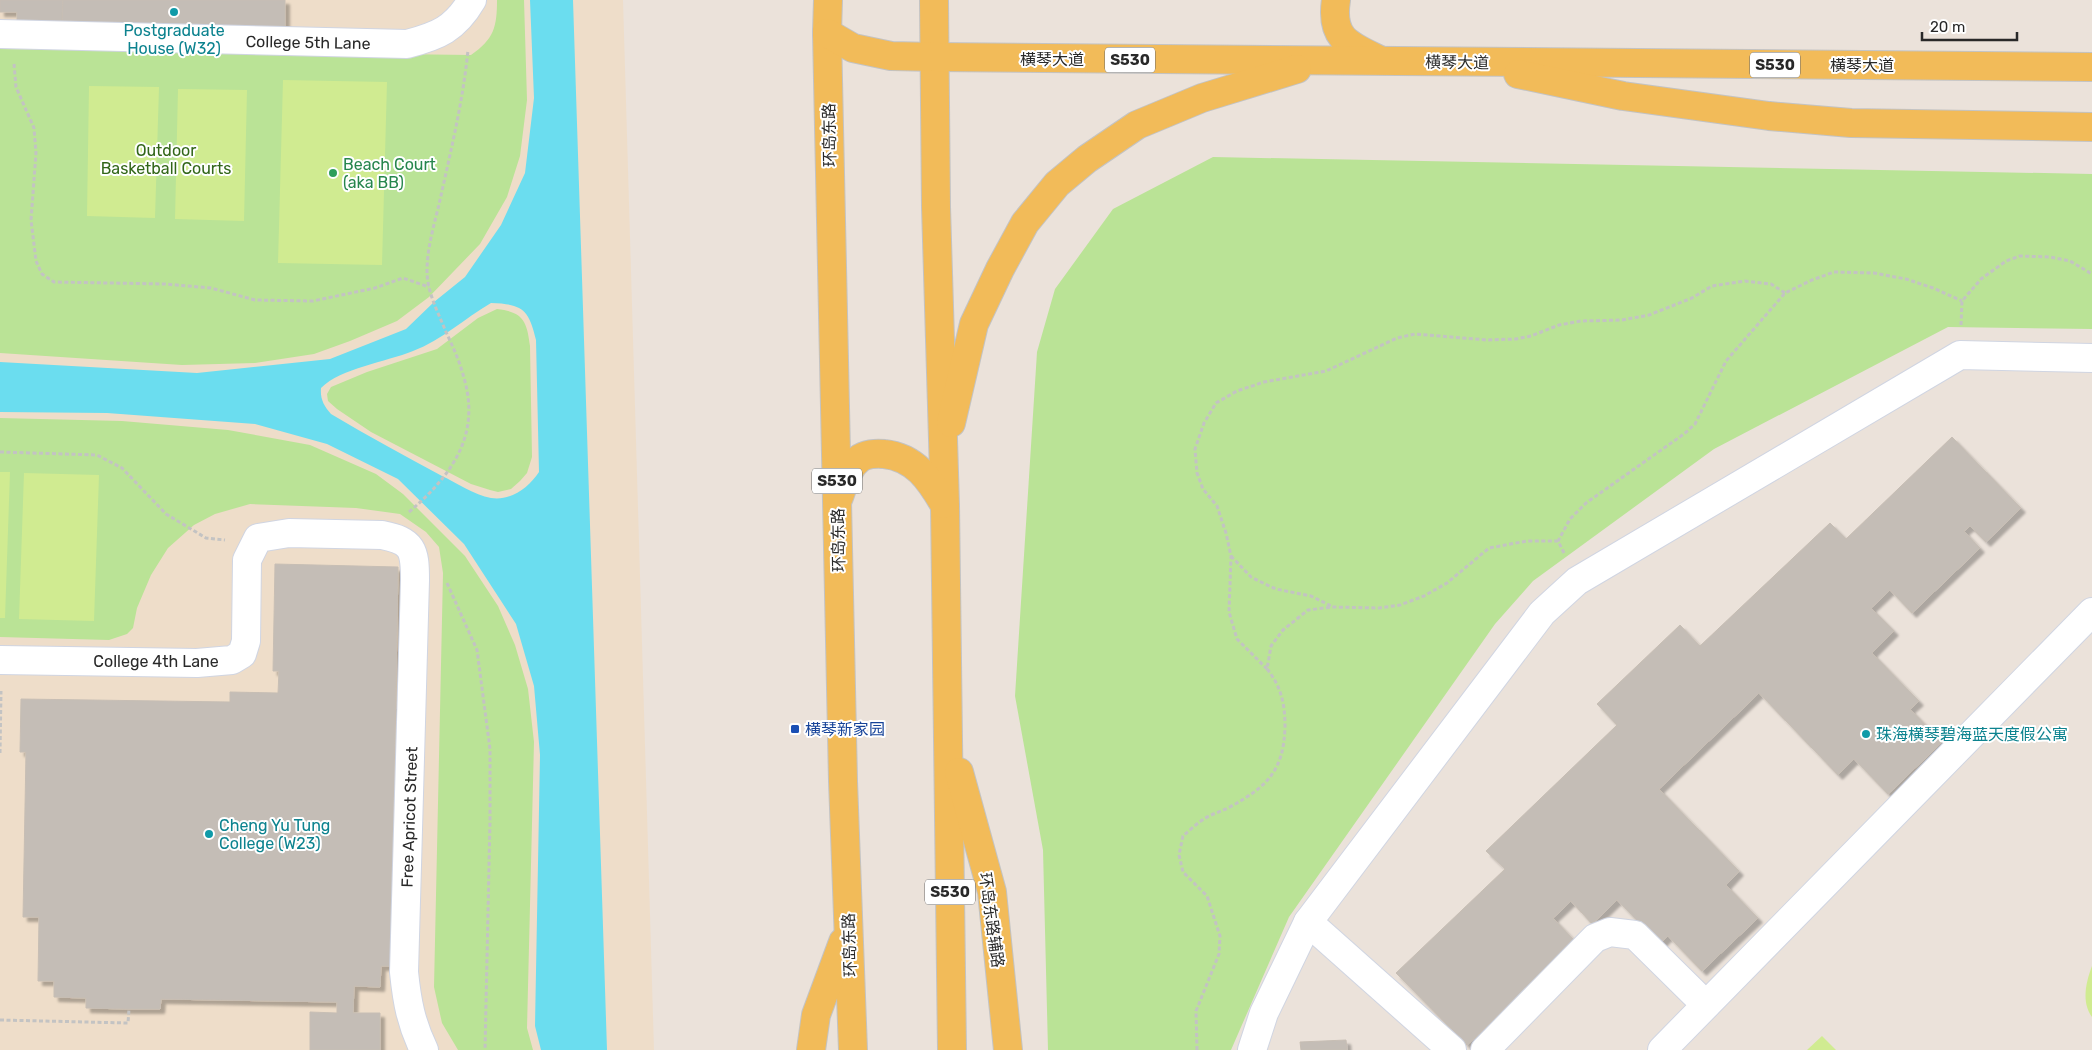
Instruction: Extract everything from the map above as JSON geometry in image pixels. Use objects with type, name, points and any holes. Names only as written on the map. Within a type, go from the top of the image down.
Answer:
[{"type":"main road","name":"S530","points":[[934,0],[942,464],[945,505],[952,1050]]},
{"type":"main road","points":[[1336,0],[1334,14],[1340,35],[1353,47],[1382,61]]},
{"type":"main road","name":"横琴大道","points":[[830,10],[854,48],[891,56],[935,58],[2092,67]]},
{"type":"main road","name":"环岛东路","points":[[830,10],[837,503],[853,1050]]},
{"type":"main road","points":[[942,464],[974,324],[1025,222],[1057,184],[1087,158],[1137,125],[1202,98],[1324,61]]},
{"type":"main road","points":[[1458,62],[1622,96],[1769,116],[1851,123],[2092,127]]},
{"type":"main road","points":[[837,503],[848,472],[859,459],[876,453],[894,455],[911,462],[929,478],[945,505]]},
{"type":"main road","name":"环岛东路辅路","points":[[948,734],[992,892],[1008,1050]]},
{"type":"main road","points":[[811,1050],[816,1015],[848,928]]},
{"type":"street","name":"College 5th Lane","points":[[6,34],[407,44],[433,38],[448,29],[460,18],[472,0]]},
{"type":"street","points":[[1252,1050],[1264,1013],[1308,922],[1542,613],[1577,581],[1960,355],[2092,358]]},
{"type":"street","name":"College 4th Lane","points":[[1,660],[197,662],[232,660],[242,654],[246,641],[247,560],[258,538],[289,534],[382,535],[397,538],[408,544],[415,556],[415,580]]},
{"type":"street","name":"Free Apricot Street","points":[[415,580],[404,972],[407,1006],[424,1050]]},
{"type":"street","points":[[1662,1050],[2092,612]]},
{"type":"street","points":[[1308,922],[1452,1050]]},
{"type":"street","points":[[1485,1050],[1594,938],[1610,932],[1634,935],[1706,1005]]},
{"type":"path","points":[[6,34],[16,87],[34,128],[36,153],[31,220],[36,261],[42,274],[54,282],[174,285],[212,288],[255,300],[313,301],[375,288],[403,278],[429,287]]},
{"type":"path","points":[[421,502],[444,476],[462,448],[468,433],[469,419],[465,378],[434,302],[429,287],[427,270],[462,103],[468,48]]},
{"type":"path","points":[[1960,355],[1962,301],[1981,279],[2006,261],[2020,256],[2050,257],[2070,261],[2092,274]]},
{"type":"path","points":[[1558,541],[1570,519],[1586,503],[1684,434],[1695,424],[1726,361],[1785,293],[1834,272],[1874,273],[1906,279],[1962,301]]},
{"type":"path","points":[[1197,1050],[1196,1011],[1219,954],[1220,936],[1207,896],[1183,872],[1180,855],[1183,836],[1204,819],[1244,799],[1268,780],[1280,761],[1284,740],[1285,708],[1277,681],[1238,639],[1229,612],[1230,556],[1226,533],[1217,506],[1203,489],[1197,473],[1196,449],[1204,423],[1216,403],[1237,391],[1264,382],[1326,371],[1397,338],[1415,334],[1487,340],[1516,339],[1574,322],[1622,320],[1649,316],[1692,298],[1712,286],[1744,281],[1771,284],[1785,293]]},
{"type":"path","points":[[0,452],[97,455],[122,468],[166,514],[206,538]]},
{"type":"path","points":[[1266,669],[1271,646],[1282,630],[1308,610],[1332,607],[1380,608],[1400,605],[1424,596],[1447,583],[1465,566],[1490,548],[1527,541],[1558,541]]},
{"type":"path","points":[[1558,541],[1577,581]]},
{"type":"path","points":[[1230,556],[1251,577],[1276,589],[1311,596],[1332,607]]},
{"type":"path","points":[[445,579],[477,650],[490,749],[485,1050]]},
{"type":"path","points":[[0,753],[1,660]]},
{"type":"path","points":[[0,1020],[128,1023],[129,1010]]},
{"type":"shaded area","points":[[0,0],[623,0],[654,1050],[0,1050]]},
{"type":"green space","name":"Outdoor Basketball Courts","points":[[497,0],[524,0],[527,100],[520,156],[507,197],[480,244],[429,297],[397,321],[314,354],[255,363],[182,365],[0,353],[0,49],[471,55],[485,43],[493,32]]},
{"type":"green space","name":"Beach Court (aka BB)","points":[[283,80],[387,82],[382,265],[278,263]]},
{"type":"green space","points":[[89,86],[159,87],[155,218],[87,216]]},
{"type":"green space","points":[[178,89],[247,90],[244,221],[175,219]]},
{"type":"green space","points":[[1213,157],[2092,174],[2092,329],[1948,327],[1714,449],[1533,581],[1495,624],[1289,917],[1231,1050],[1048,1050],[1043,850],[1015,696],[1037,352],[1055,289],[1113,209]]},
{"type":"green space","points":[[497,309],[506,310],[518,315],[522,319],[527,330],[530,346],[532,457],[527,473],[511,489],[498,492],[471,484],[371,432],[328,401],[327,394],[331,387],[367,372],[437,349],[478,318]]},
{"type":"green space","points":[[0,418],[122,421],[228,430],[310,445],[376,474],[403,494],[465,556],[498,606],[515,645],[528,689],[534,742],[527,1028],[533,1050],[458,1050],[442,1023],[434,987],[443,573],[439,547],[426,532],[400,514],[356,508],[250,504],[215,514],[194,525],[168,548],[151,575],[137,608],[133,628],[127,634],[109,640],[0,637]]},
{"type":"green space","points":[[0,472],[10,472],[5,618],[0,618]]},
{"type":"green space","points":[[24,473],[99,475],[94,621],[19,619]]},
{"type":"green space","points":[[2092,966],[2092,1017],[2087,1005],[2086,985]]},
{"type":"green space","points":[[1822,1036],[1836,1050],[1807,1050]]},
{"type":"water","points":[[530,0],[573,0],[607,1050],[541,1050],[535,1026],[540,755],[534,686],[516,624],[464,544],[398,479],[327,444],[255,424],[107,413],[0,412],[0,362],[197,373],[330,359],[406,329],[434,302],[465,277],[501,225],[525,173],[534,98]],"holes":[[[491,303],[517,307],[527,315],[536,340],[539,472],[519,492],[499,498],[491,498],[472,492],[331,414],[324,405],[321,388],[340,375],[424,346],[444,335]]]},
{"type":"building","points":[[0,0],[63,0],[62,24],[17,23],[17,12],[0,12]]},
{"type":"building","name":"Postgraduate House (W32)","points":[[63,0],[285,0],[285,27],[62,24]]},
{"type":"building","name":"珠海横琴碧海蓝天度假公寓","points":[[1952,437],[2021,508],[1986,542],[1970,526],[1964,531],[1980,548],[1912,613],[1890,590],[1871,608],[1894,631],[1872,653],[1919,701],[1910,709],[1942,742],[1888,794],[1854,759],[1838,775],[1759,693],[1659,789],[1739,871],[1726,885],[1758,918],[1702,971],[1668,936],[1660,944],[1617,900],[1592,924],[1571,901],[1553,918],[1575,941],[1467,1045],[1396,973],[1505,869],[1486,851],[1617,725],[1597,704],[1680,625],[1700,646],[1830,523],[1846,539]]},
{"type":"building","name":"Cheng Yu Tung College (W23)","points":[[275,564],[398,567],[391,966],[381,966],[380,987],[354,986],[353,1013],[380,1013],[380,1050],[310,1050],[310,1012],[337,1013],[337,1002],[161,999],[160,1009],[129,1009],[86,1008],[86,998],[54,997],[54,981],[38,981],[39,917],[23,917],[26,752],[20,752],[21,699],[230,702],[230,692],[278,693],[279,671],[273,671]]},
{"type":"building","points":[[1346,1040],[1347,1050],[1301,1050],[1300,1042]]},
{"type":"place","name":"Postgraduate House (W32)","points":[[174,12]]},
{"type":"place","name":"Beach Court (aka BB)","points":[[333,173]]},
{"type":"place","name":"横琴新家园","points":[[795,729]]},
{"type":"place","name":"珠海横琴碧海蓝天度假公寓","points":[[1866,734]]},
{"type":"place","name":"Cheng Yu Tung College (W23)","points":[[209,834]]}]
